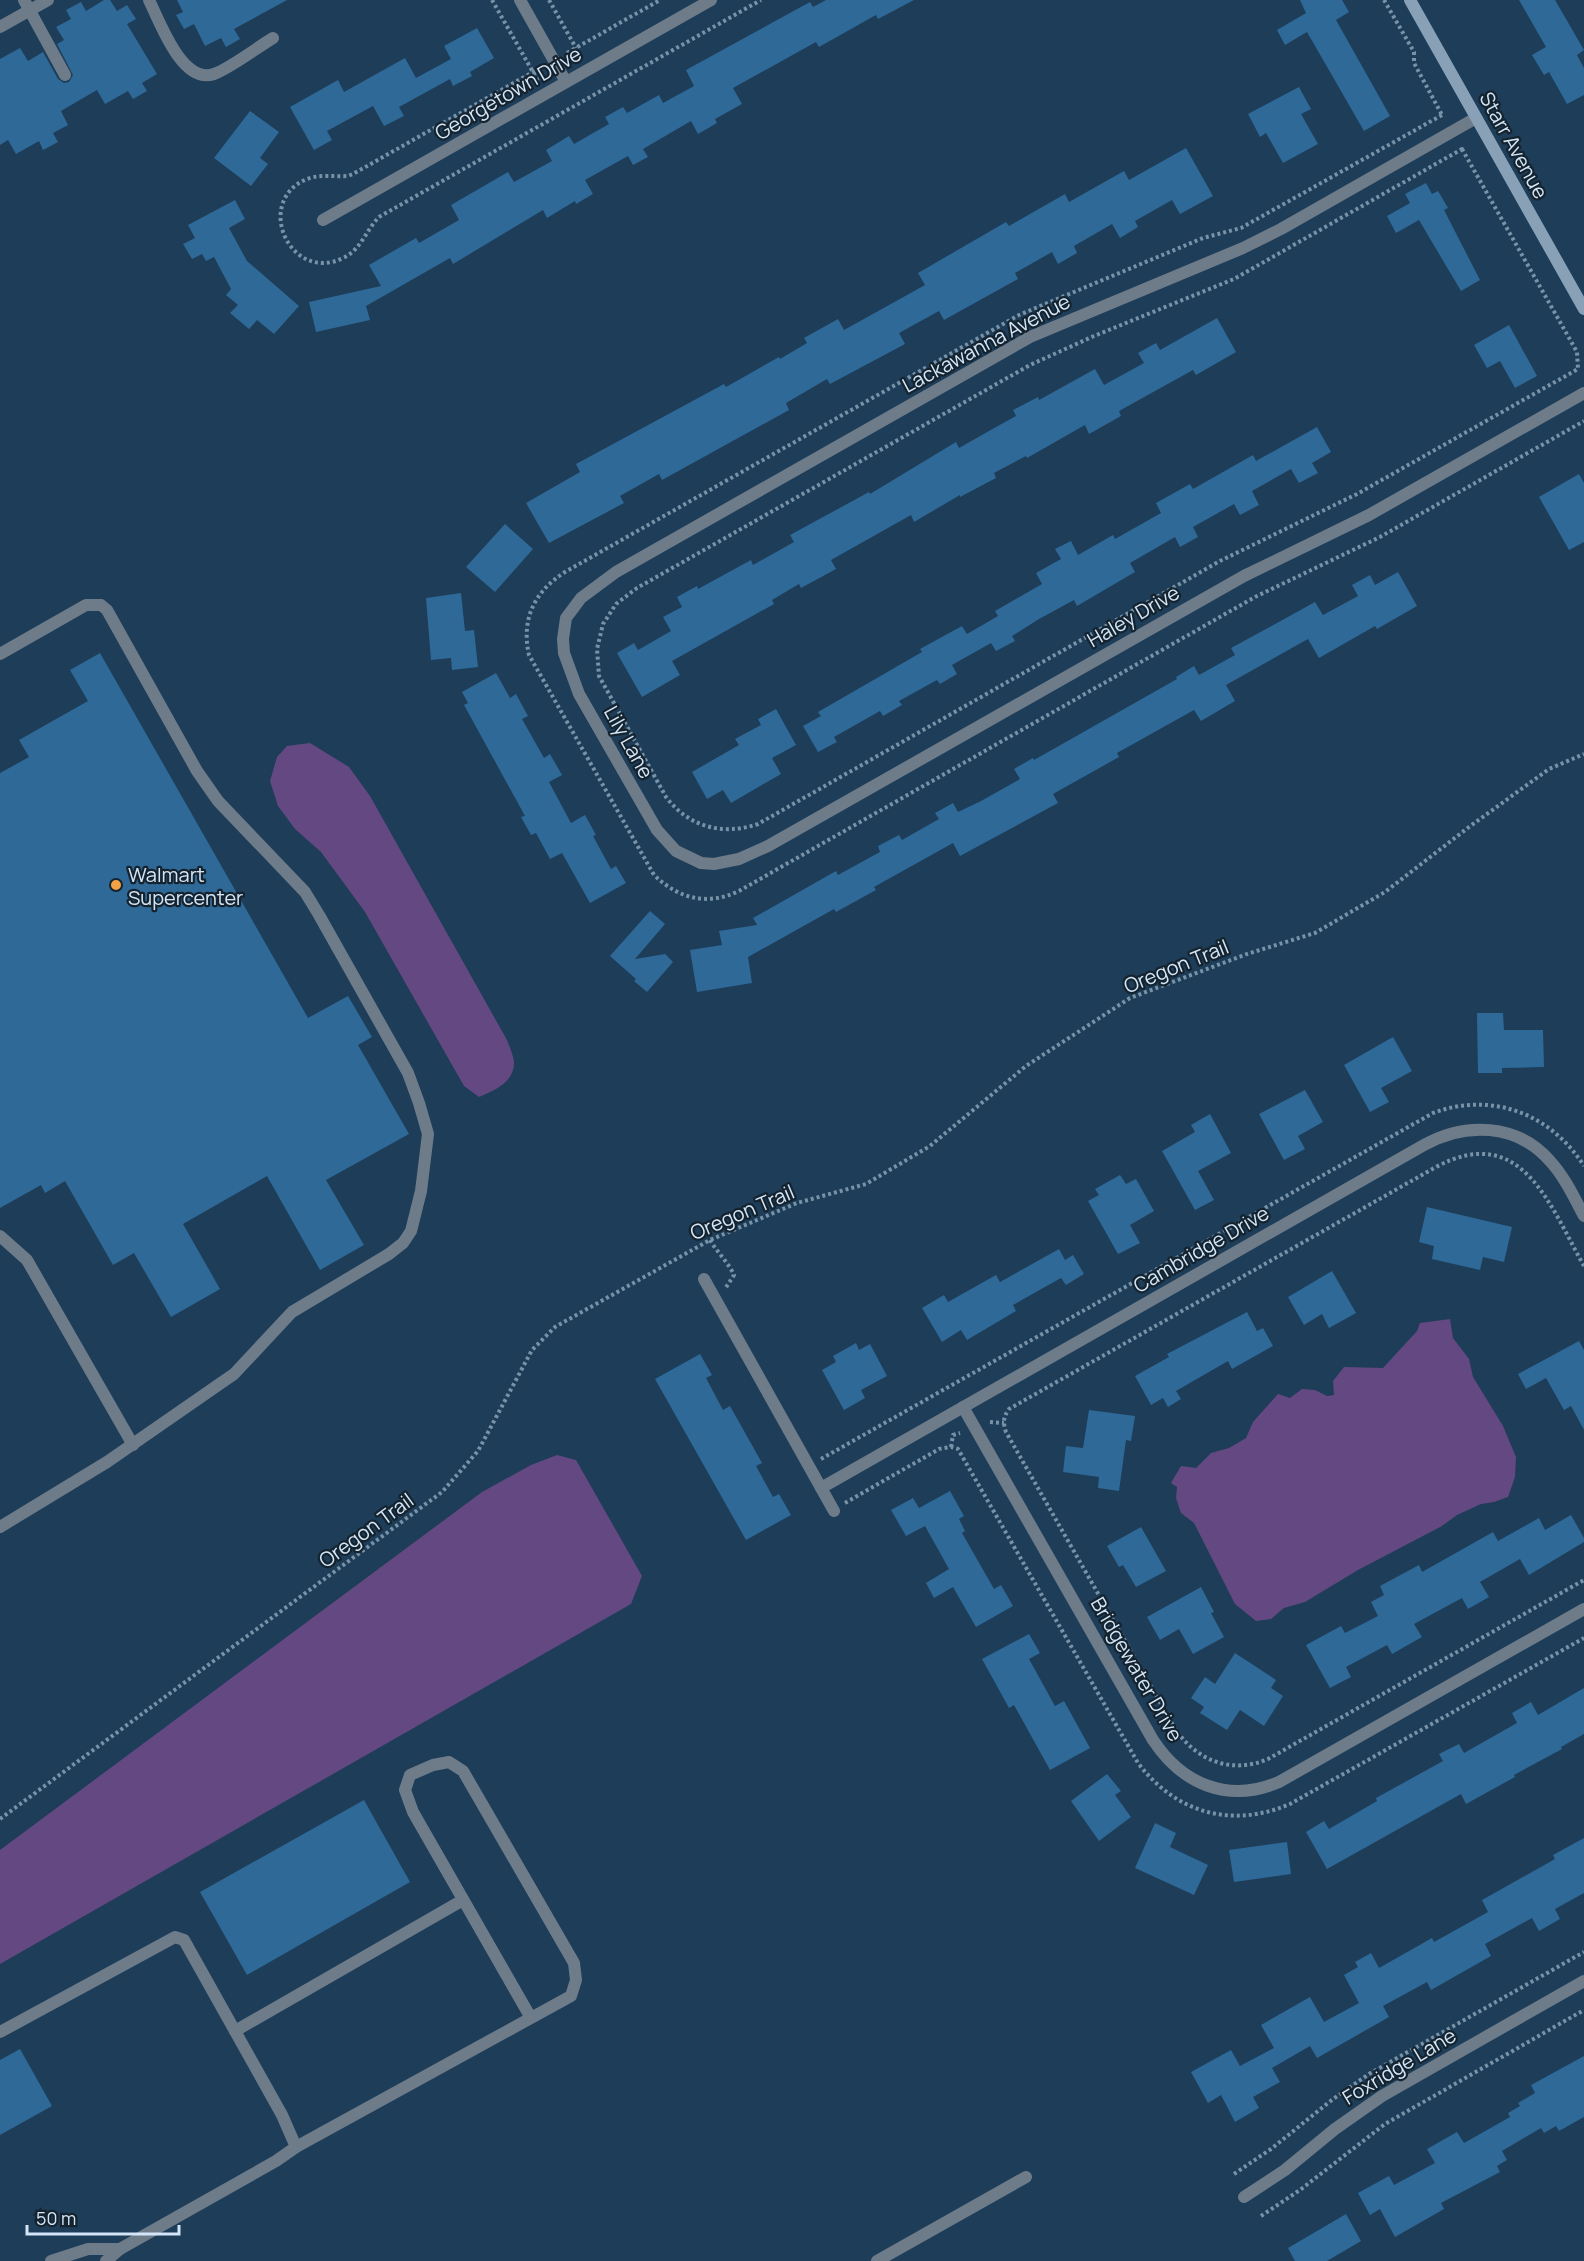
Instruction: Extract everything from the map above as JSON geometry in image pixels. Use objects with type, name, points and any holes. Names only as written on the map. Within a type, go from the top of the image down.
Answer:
[{"type":"street","points":[[0,27],[27,5],[48,0]]},
{"type":"street","points":[[149,0],[181,61],[191,71],[201,75],[213,74],[273,38]]},
{"type":"street","points":[[520,0],[566,82]]},
{"type":"street","name":"Georgetown Drive","points":[[323,220],[711,0]]},
{"type":"street","name":"Starr Avenue","points":[[1410,0],[1584,309]]},
{"type":"street","points":[[27,5],[65,75]]},
{"type":"street","name":"Lackawanna Avenue","points":[[566,618],[581,598],[616,572],[1018,344],[1065,321],[1260,240],[1476,118]]},
{"type":"street","name":"Haley Drive","points":[[701,863],[727,863],[768,846],[1244,576],[1369,515],[1584,393]]},
{"type":"street","points":[[0,654],[86,605],[101,605],[107,610],[197,771],[218,801],[291,876],[310,900],[408,1073],[428,1134],[416,1216],[411,1232],[403,1243],[389,1254],[292,1312],[234,1374],[107,1462],[0,1527]]},
{"type":"street","name":"Lily Lane","points":[[566,618],[564,653],[579,694],[657,830],[676,851],[701,863]]},
{"type":"street","name":"Cambridge Drive","points":[[821,1488],[1424,1145],[1451,1133],[1470,1129],[1492,1130],[1511,1135],[1531,1145],[1551,1161],[1584,1216]]},
{"type":"street","points":[[0,1236],[27,1260],[133,1444]]},
{"type":"street","points":[[704,1279],[821,1488],[838,1508]]},
{"type":"street","name":"Bridgewater Drive","points":[[963,1407],[1153,1740],[1179,1772],[1206,1785],[1225,1790],[1245,1791],[1279,1782],[1584,1609]]},
{"type":"street","points":[[106,2261],[120,2249],[276,2161],[296,2147],[531,2018],[571,1996],[576,1980],[574,1964],[464,1771],[449,1762],[433,1765],[410,1775],[405,1790],[413,1812],[531,2018]]},
{"type":"street","points":[[235,2031],[463,1900]]},
{"type":"street","points":[[0,2032],[175,1937],[184,1940],[282,2115],[296,2147]]},
{"type":"street","name":"Foxridge Lane","points":[[1244,2197],[1285,2170],[1335,2129],[1382,2096],[1584,1981]]},
{"type":"street","points":[[877,2261],[1026,2177]]},
{"type":"street","points":[[51,2261],[87,2249],[120,2249]]},
{"type":"path","points":[[492,0],[557,115]]},
{"type":"path","points":[[549,0],[576,48],[660,0]]},
{"type":"path","points":[[1384,0],[1414,52],[1414,63],[1442,115],[1462,149],[1577,352],[1578,369],[1357,494],[1220,561],[758,824],[739,829],[715,829],[693,822],[674,807],[599,676],[597,649],[603,624],[616,604],[637,588],[1035,362],[1234,279],[1462,149]]},
{"type":"path","points":[[1442,115],[1240,228],[1203,238],[1019,315],[565,572],[548,584],[532,606],[526,625],[529,655],[654,875],[686,897],[718,899],[738,891],[1255,597],[1380,537],[1584,421]]},
{"type":"path","name":"Oregon Trail","points":[[0,1820],[442,1492],[478,1451],[532,1350],[555,1327],[710,1240],[797,1203],[866,1184],[930,1146],[1026,1066],[1130,998],[1247,954],[1314,933],[1385,892],[1468,826],[1550,770],[1584,754]]},
{"type":"path","points":[[1584,1266],[1543,1194],[1525,1171],[1510,1161],[1496,1156],[1481,1154],[1458,1157],[1425,1173],[1009,1409],[1004,1423],[1006,1432],[1174,1727],[1190,1748],[1218,1763],[1243,1766],[1268,1759],[1584,1580]]},
{"type":"path","points":[[710,1240],[729,1264],[734,1275],[725,1290],[714,1297]]},
{"type":"path","points":[[838,1508],[939,1449],[951,1447],[958,1449],[1138,1762],[1150,1779],[1172,1797],[1197,1809],[1221,1815],[1262,1814],[1290,1804],[1584,1638]]},
{"type":"path","points":[[1234,2174],[1279,2143],[1369,2074],[1584,1952]]},
{"type":"path","points":[[1261,2216],[1300,2190],[1385,2124],[1584,2010]]},
{"type":"shaded area","points":[[310,743],[349,767],[370,796],[507,1040],[513,1057],[513,1070],[507,1081],[491,1092],[479,1097],[464,1086],[365,912],[321,852],[295,829],[278,806],[270,781],[277,757],[287,746]]},
{"type":"shaded area","points":[[1450,1319],[1453,1338],[1469,1359],[1473,1377],[1503,1426],[1516,1457],[1515,1477],[1508,1497],[1481,1504],[1457,1515],[1442,1526],[1358,1570],[1305,1602],[1284,1608],[1271,1619],[1256,1621],[1235,1604],[1194,1523],[1181,1513],[1176,1498],[1177,1487],[1171,1483],[1181,1466],[1196,1468],[1211,1453],[1229,1448],[1246,1438],[1253,1422],[1278,1394],[1290,1398],[1302,1389],[1315,1390],[1327,1396],[1334,1395],[1333,1381],[1344,1367],[1383,1368],[1417,1331],[1420,1323]]},
{"type":"shaded area","points":[[557,1455],[576,1460],[642,1576],[631,1604],[0,1964],[0,1850],[482,1492],[531,1465]]},
{"type":"building","points":[[104,0],[110,0],[117,11],[127,5],[136,19],[127,24],[157,74],[142,83],[147,91],[133,99],[128,91],[105,104],[97,90],[61,111],[68,125],[53,133],[58,142],[43,150],[39,141],[16,154],[8,140],[0,145],[0,59],[20,48],[28,61],[43,52],[58,79],[64,83],[69,82],[73,75],[57,44],[64,40],[56,27],[71,19],[66,10],[81,2],[86,11]]},
{"type":"building","points":[[177,0],[287,0],[234,29],[240,39],[226,47],[221,38],[205,46],[194,24],[184,29],[176,15],[183,12]]},
{"type":"building","points":[[826,0],[914,0],[878,19],[876,15],[819,47],[816,42],[733,88],[742,104],[715,119],[717,123],[698,134],[691,121],[643,149],[648,157],[633,165],[628,156],[585,180],[593,194],[576,204],[575,201],[547,218],[543,210],[453,264],[450,258],[366,306],[370,320],[316,332],[309,302],[381,286],[369,265],[416,238],[419,243],[459,220],[451,205],[508,172],[514,182],[552,161],[546,150],[569,136],[574,144],[609,124],[605,117],[623,107],[627,113],[659,95],[663,103],[694,86],[686,70],[810,2],[813,7]]},
{"type":"building","points":[[1300,0],[1342,0],[1349,12],[1336,20],[1390,116],[1364,131],[1307,32],[1285,45],[1277,30],[1306,13]]},
{"type":"building","points":[[1519,0],[1555,0],[1584,50],[1577,55],[1584,68],[1584,95],[1567,104],[1549,72],[1544,75],[1532,55],[1546,47]]},
{"type":"building","points":[[477,28],[494,58],[470,72],[472,76],[453,86],[450,79],[399,107],[404,116],[384,126],[373,106],[327,131],[332,140],[314,150],[290,107],[338,80],[344,92],[405,58],[416,78],[451,59],[444,46]]},
{"type":"building","points":[[1299,87],[1311,109],[1301,114],[1318,144],[1283,163],[1266,133],[1260,137],[1248,114]]},
{"type":"building","points":[[250,111],[279,132],[260,158],[268,164],[251,186],[214,158]]},
{"type":"building","points":[[1186,148],[1213,196],[1180,214],[1172,200],[1135,221],[1138,227],[1120,238],[1112,224],[1074,246],[1077,253],[1058,264],[1052,252],[1015,273],[1018,279],[944,320],[939,311],[899,333],[905,344],[830,384],[827,379],[786,403],[789,410],[662,480],[659,474],[620,496],[624,503],[549,543],[526,503],[580,472],[576,464],[724,384],[726,387],[779,357],[780,359],[807,343],[804,338],[838,319],[844,330],[925,285],[918,273],[1006,222],[1009,226],[1065,194],[1069,202],[1124,171],[1129,180]]},
{"type":"building","points":[[1426,183],[1432,194],[1438,191],[1448,208],[1444,210],[1480,280],[1461,291],[1419,220],[1396,233],[1387,216],[1410,203],[1405,194]]},
{"type":"building","points":[[235,200],[245,219],[229,228],[247,261],[299,306],[274,334],[257,320],[249,329],[230,313],[238,305],[226,295],[231,289],[214,257],[206,261],[202,254],[192,259],[183,244],[195,238],[188,225]]},
{"type":"building","points":[[1217,318],[1236,352],[1196,375],[1193,370],[1119,411],[1121,416],[1089,434],[1085,425],[1027,458],[1026,456],[994,473],[996,478],[960,497],[960,495],[914,522],[911,515],[831,560],[836,569],[801,588],[799,584],[772,600],[774,604],[672,661],[680,675],[642,697],[617,653],[634,643],[638,650],[671,631],[663,617],[682,607],[677,597],[697,586],[698,589],[751,560],[753,565],[794,542],[790,535],[869,492],[870,494],[956,442],[959,448],[1016,416],[1013,410],[1038,397],[1039,400],[1095,369],[1104,385],[1144,363],[1138,353],[1156,343],[1160,350]]},
{"type":"building","points":[[1509,325],[1537,376],[1515,388],[1500,361],[1487,368],[1474,345]]},
{"type":"building","points":[[1317,427],[1331,452],[1312,463],[1318,473],[1299,483],[1291,469],[1252,491],[1259,505],[1240,515],[1234,504],[1193,527],[1198,537],[1180,547],[1175,537],[1130,563],[1135,572],[1077,606],[1074,600],[1039,619],[1012,636],[1015,641],[996,651],[991,643],[952,665],[957,674],[940,684],[937,680],[899,701],[902,705],[883,716],[880,711],[834,737],[837,742],[818,752],[803,726],[821,716],[818,712],[922,652],[920,649],[962,626],[967,634],[998,616],[995,611],[1042,584],[1036,573],[1061,559],[1055,549],[1071,541],[1078,555],[1113,535],[1115,539],[1161,513],[1156,503],[1190,484],[1193,489],[1253,455],[1256,461]]},
{"type":"building","points":[[1579,474],[1584,483],[1584,542],[1569,550],[1539,497]]},
{"type":"building","points":[[505,524],[533,549],[495,592],[466,567]]},
{"type":"building","points":[[1398,572],[1417,606],[1377,629],[1375,626],[1319,658],[1308,639],[1226,685],[1235,701],[1201,721],[1194,710],[1117,753],[1119,757],[1053,794],[1058,803],[960,856],[953,843],[874,887],[876,890],[836,912],[834,909],[748,957],[752,983],[697,992],[690,950],[722,945],[719,931],[757,925],[753,918],[836,871],[838,875],[880,852],[878,846],[899,835],[902,840],[939,819],[935,813],[953,803],[958,812],[1020,779],[1014,769],[1177,679],[1176,677],[1194,666],[1199,675],[1235,655],[1231,648],[1315,602],[1323,615],[1358,596],[1352,585],[1370,575],[1375,585]]},
{"type":"building","points":[[461,593],[465,631],[474,630],[478,667],[452,670],[451,658],[431,660],[426,598]]},
{"type":"building","name":"Walmart Supercenter","points":[[100,653],[308,1018],[348,996],[372,1037],[358,1045],[409,1134],[326,1180],[364,1245],[320,1270],[267,1176],[183,1224],[220,1289],[171,1317],[134,1253],[113,1265],[65,1181],[45,1193],[41,1185],[0,1208],[0,773],[29,757],[19,740],[88,701],[70,670]]},
{"type":"building","points":[[496,673],[510,698],[516,694],[528,716],[522,719],[544,758],[550,754],[562,775],[549,782],[571,823],[585,815],[596,835],[593,836],[611,869],[616,866],[626,883],[590,903],[562,853],[550,859],[536,833],[531,835],[521,817],[525,816],[464,705],[468,703],[462,692]]},
{"type":"building","points":[[776,709],[796,745],[772,758],[781,774],[731,803],[723,790],[707,799],[692,772],[739,745],[735,739],[761,725],[758,719]]},
{"type":"building","points":[[650,911],[665,924],[635,959],[665,954],[673,962],[647,992],[610,956]]},
{"type":"building","points":[[1477,1013],[1503,1013],[1504,1030],[1543,1030],[1544,1067],[1502,1068],[1502,1073],[1478,1073]]},
{"type":"building","points":[[1393,1037],[1412,1071],[1381,1088],[1389,1102],[1370,1112],[1344,1065]]},
{"type":"building","points":[[1305,1090],[1323,1122],[1298,1136],[1305,1149],[1284,1160],[1259,1114]]},
{"type":"building","points":[[1210,1114],[1231,1153],[1198,1171],[1214,1200],[1195,1210],[1162,1151],[1195,1132],[1191,1125]]},
{"type":"building","points":[[1120,1175],[1126,1184],[1136,1179],[1154,1211],[1130,1225],[1140,1243],[1118,1254],[1088,1201],[1099,1195],[1095,1189]]},
{"type":"building","points":[[1427,1207],[1512,1227],[1504,1262],[1483,1257],[1480,1270],[1432,1259],[1434,1246],[1419,1242]]},
{"type":"building","points":[[1059,1249],[1065,1260],[1073,1255],[1084,1274],[1066,1285],[1061,1278],[1013,1305],[1016,1311],[967,1340],[961,1330],[942,1342],[922,1308],[944,1295],[948,1302],[996,1275],[1000,1282]]},
{"type":"building","points":[[1332,1271],[1356,1313],[1329,1328],[1322,1314],[1304,1325],[1288,1297]]},
{"type":"building","points":[[1247,1312],[1257,1331],[1263,1328],[1273,1346],[1232,1369],[1228,1361],[1176,1391],[1181,1399],[1168,1407],[1163,1398],[1151,1405],[1135,1376],[1169,1357],[1167,1354]]},
{"type":"building","points":[[1579,1341],[1584,1350],[1584,1430],[1571,1406],[1564,1410],[1546,1378],[1526,1389],[1518,1374]]},
{"type":"building","points":[[856,1343],[859,1350],[870,1344],[887,1376],[861,1390],[865,1398],[844,1410],[822,1370],[836,1362],[833,1356]]},
{"type":"building","points":[[700,1354],[712,1375],[706,1378],[723,1410],[730,1406],[762,1463],[756,1466],[773,1497],[779,1494],[791,1515],[746,1540],[655,1379]]},
{"type":"building","points":[[1089,1410],[1135,1416],[1131,1441],[1126,1440],[1119,1491],[1098,1488],[1099,1477],[1063,1472],[1066,1446],[1083,1448]]},
{"type":"building","points":[[950,1491],[964,1516],[959,1519],[965,1531],[962,1533],[994,1589],[1001,1585],[1013,1606],[976,1627],[953,1587],[934,1598],[926,1583],[949,1569],[925,1526],[906,1536],[891,1510],[913,1498],[919,1508]]},
{"type":"building","points":[[1571,1515],[1584,1542],[1529,1575],[1520,1559],[1480,1582],[1489,1597],[1468,1609],[1462,1598],[1414,1624],[1422,1637],[1392,1654],[1387,1645],[1346,1667],[1351,1677],[1330,1688],[1306,1645],[1341,1626],[1345,1633],[1378,1616],[1371,1602],[1384,1595],[1380,1586],[1419,1565],[1422,1572],[1493,1532],[1498,1541],[1539,1518],[1545,1530]]},
{"type":"building","points":[[1141,1527],[1166,1571],[1136,1587],[1123,1565],[1119,1567],[1107,1546]]},
{"type":"building","points":[[1201,1587],[1224,1637],[1193,1654],[1179,1629],[1160,1640],[1147,1617]]},
{"type":"building","points":[[1029,1634],[1040,1653],[1029,1659],[1055,1706],[1064,1701],[1090,1748],[1050,1770],[1014,1705],[1009,1708],[982,1659]]},
{"type":"building","points":[[1235,1653],[1276,1680],[1271,1688],[1283,1696],[1264,1726],[1240,1710],[1227,1730],[1200,1713],[1204,1707],[1191,1698],[1205,1677],[1215,1684]]},
{"type":"building","points":[[1584,1688],[1584,1734],[1466,1804],[1461,1794],[1327,1869],[1306,1832],[1324,1821],[1329,1829],[1377,1801],[1376,1798],[1443,1761],[1439,1754],[1459,1744],[1464,1753],[1517,1723],[1512,1713],[1531,1702],[1538,1715]]},
{"type":"building","points":[[1107,1774],[1121,1791],[1115,1795],[1131,1817],[1099,1841],[1071,1801]]},
{"type":"building","points":[[364,1800],[410,1882],[247,1975],[200,1892]]},
{"type":"building","points":[[1155,1823],[1176,1833],[1170,1847],[1208,1865],[1194,1895],[1135,1868]]},
{"type":"building","points":[[1584,1838],[1584,1893],[1555,1909],[1560,1919],[1539,1931],[1532,1918],[1485,1944],[1491,1956],[1431,1990],[1427,1982],[1383,2006],[1389,2017],[1317,2058],[1310,2046],[1272,2068],[1280,2082],[1253,2097],[1259,2108],[1235,2122],[1221,2095],[1208,2103],[1191,2072],[1231,2050],[1240,2066],[1274,2048],[1261,2025],[1310,1997],[1324,2022],[1359,2003],[1344,1975],[1358,1967],[1355,1962],[1371,1953],[1379,1968],[1432,1938],[1434,1942],[1488,1912],[1482,1900],[1555,1859],[1553,1855]]},
{"type":"building","points":[[1287,1842],[1291,1874],[1234,1882],[1229,1850]]},
{"type":"building","points":[[20,2049],[52,2106],[0,2135],[0,2060]]},
{"type":"building","points":[[1584,2056],[1584,2117],[1559,2131],[1556,2126],[1544,2133],[1541,2128],[1502,2151],[1507,2160],[1497,2166],[1500,2172],[1441,2203],[1444,2209],[1395,2237],[1380,2209],[1370,2215],[1358,2193],[1389,2176],[1394,2185],[1435,2163],[1427,2149],[1457,2132],[1464,2143],[1510,2117],[1508,2113],[1520,2106],[1518,2103],[1535,2093],[1531,2085]]},
{"type":"building","points":[[1346,2214],[1361,2241],[1327,2261],[1295,2261],[1288,2248]]},
{"type":"place","name":"Walmart Supercenter","points":[[116,885]]}]
